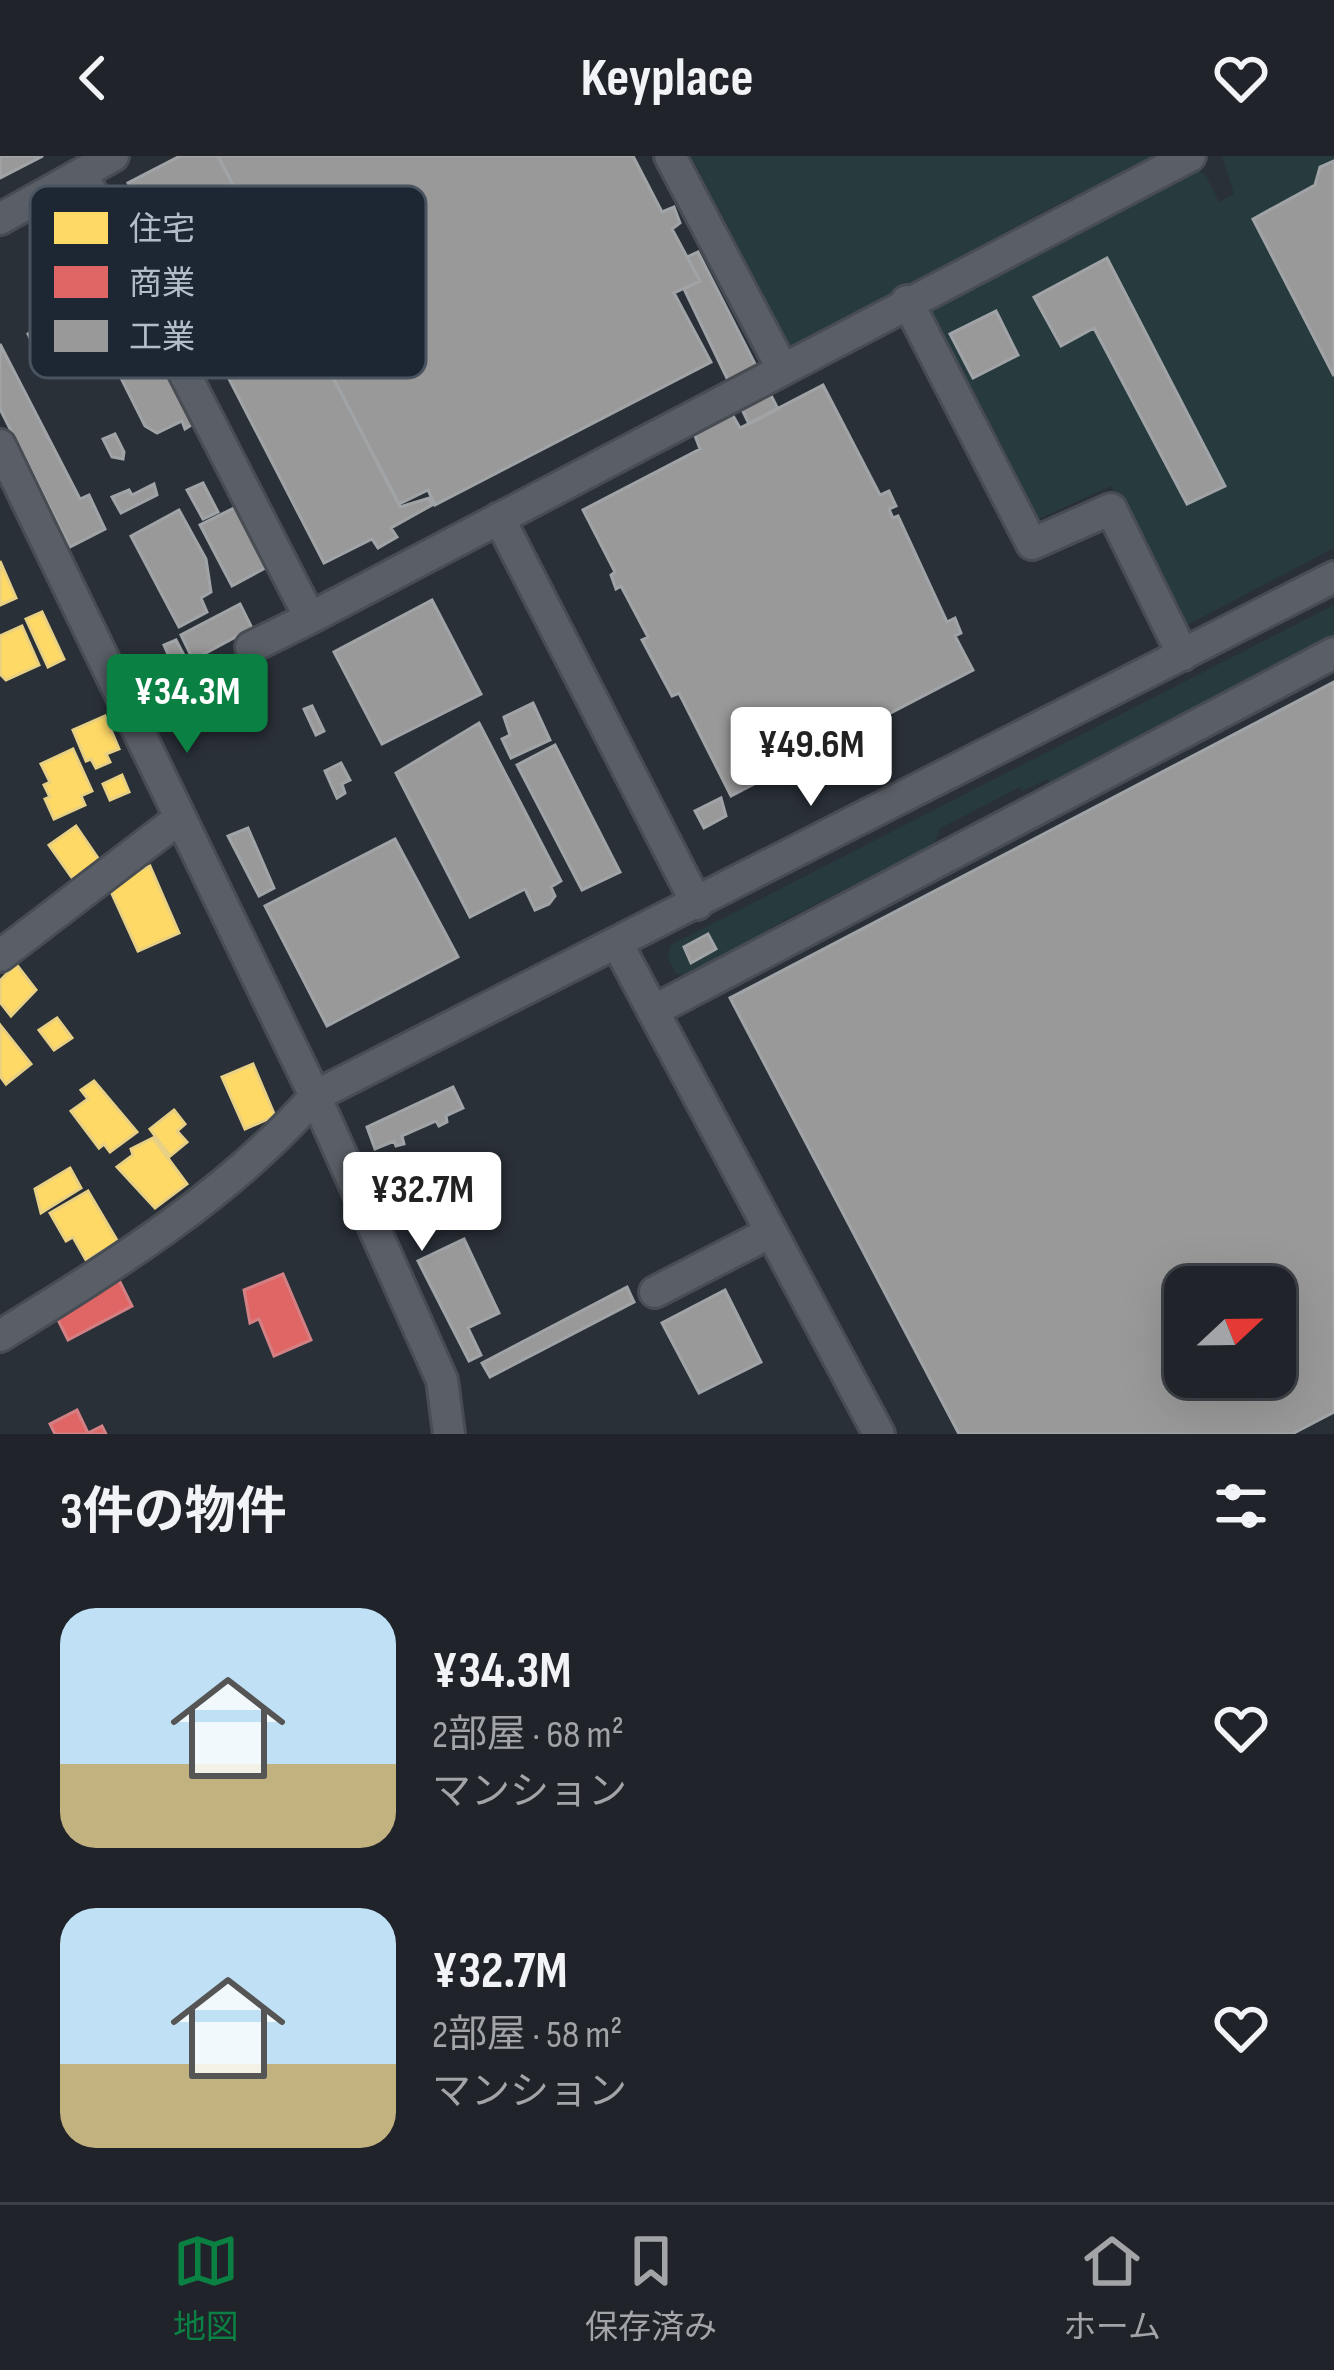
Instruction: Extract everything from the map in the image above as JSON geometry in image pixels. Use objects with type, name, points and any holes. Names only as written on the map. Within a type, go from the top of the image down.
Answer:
[{"type":"street","points":[[60,186],[113,156]]},
{"type":"street","points":[[670,156],[782,368]]},
{"type":"street","points":[[251,647],[1190,156]]},
{"type":"street","points":[[82,174],[88,186]]},
{"type":"street","points":[[0,219],[30,203]]},
{"type":"street","points":[[907,302],[1032,544],[1111,509],[1183,655]]},
{"type":"street","points":[[187,378],[310,618]]},
{"type":"street","points":[[0,445],[315,1096],[442,1380],[449,1434]]},
{"type":"street","points":[[499,518],[697,904]]},
{"type":"street","points":[[0,1336],[140,1249],[290,1124],[315,1096],[1334,577]]},
{"type":"street","points":[[653,1011],[1334,653]]},
{"type":"street","points":[[0,956],[180,818]]},
{"type":"street","points":[[617,945],[879,1434]]},
{"type":"street","points":[[655,1292],[771,1232]]},
{"type":"green space","points":[[691,156],[1163,156],[1078,200],[1071,197],[791,348]]},
{"type":"green space","points":[[1222,156],[1334,156],[1334,548],[1181,628],[1111,486],[1034,521],[924,309],[1195,169],[1205,174],[1219,202],[1234,194]]},
{"type":"green space","points":[[1334,605],[1334,638],[1052,787],[1048,779],[1022,791],[1020,787],[939,829],[934,844],[771,927],[772,933],[689,977],[675,973],[668,957],[671,945]]},
{"type":"building: 住宅","points":[[0,561],[16,598],[0,605]]},
{"type":"building: 住宅","points":[[42,612],[64,659],[48,667],[26,619]]},
{"type":"building: 住宅","points":[[22,626],[39,665],[6,680],[0,674],[0,636]]},
{"type":"building: 住宅","points":[[105,716],[119,749],[106,754],[110,762],[96,768],[91,759],[86,761],[73,730]]},
{"type":"building: 住宅","points":[[73,749],[92,791],[81,796],[85,805],[54,819],[45,799],[50,797],[44,785],[50,782],[41,764]]},
{"type":"building: 住宅","points":[[122,775],[129,792],[110,800],[103,784]]},
{"type":"building: 住宅","points":[[76,826],[102,864],[75,882],[49,845]]},
{"type":"building: 住宅","points":[[150,866],[179,933],[138,951],[108,885]]},
{"type":"building: 住宅","points":[[16,964],[36,990],[11,1016],[0,1002],[0,981]]},
{"type":"building: 住宅","points":[[57,1018],[72,1038],[54,1050],[39,1030]]},
{"type":"building: 住宅","points":[[0,1025],[31,1064],[6,1084],[0,1076]]},
{"type":"building: 住宅","points":[[253,1064],[275,1116],[245,1129],[222,1077]]},
{"type":"building: 住宅","points":[[94,1081],[137,1132],[110,1152],[104,1144],[99,1148],[71,1111],[88,1099],[81,1090]]},
{"type":"building: 住宅","points":[[174,1110],[185,1124],[177,1131],[187,1142],[170,1156],[150,1129]]},
{"type":"building: 住宅","points":[[153,1138],[187,1184],[155,1208],[117,1167],[133,1155],[131,1149]]},
{"type":"building: 住宅","points":[[70,1168],[81,1188],[41,1213],[35,1189]]},
{"type":"building: 住宅","points":[[88,1191],[118,1242],[86,1260],[73,1237],[66,1241],[50,1213]]},
{"type":"building: 商業","points":[[283,1274],[311,1340],[274,1356],[259,1319],[250,1323],[244,1290]]},
{"type":"building: 商業","points":[[118,1278],[132,1306],[68,1340],[54,1312]]},
{"type":"building: 商業","points":[[77,1410],[88,1433],[102,1426],[106,1434],[55,1434],[50,1424]]},
{"type":"building: 工業","points":[[0,156],[43,156],[0,178]]},
{"type":"building: 工業","points":[[180,156],[218,156],[234,186],[130,186]]},
{"type":"building: 工業","points":[[218,156],[633,156],[662,212],[674,207],[680,223],[672,229],[700,281],[674,293],[711,362],[435,505],[428,490],[399,504],[333,378],[426,378],[426,186],[234,186]]},
{"type":"building: 工業","points":[[1334,161],[1334,376],[1253,219],[1315,185],[1320,167]]},
{"type":"building: 工業","points":[[698,252],[778,409],[749,424],[684,289],[700,281],[687,257]]},
{"type":"building: 工業","points":[[1107,258],[1225,486],[1187,504],[1094,328],[1061,346],[1034,297]]},
{"type":"building: 工業","points":[[996,311],[1018,355],[973,378],[950,334]]},
{"type":"building: 工業","points":[[0,344],[80,499],[89,495],[105,529],[70,547],[0,409]]},
{"type":"building: 工業","points":[[121,378],[169,378],[193,424],[185,429],[182,421],[157,433],[145,426]]},
{"type":"building: 工業","points":[[229,378],[333,378],[400,507],[429,498],[432,505],[391,528],[397,537],[378,548],[372,539],[324,563]]},
{"type":"building: 工業","points":[[823,385],[880,495],[889,491],[896,506],[889,509],[893,518],[898,516],[947,622],[955,618],[961,633],[955,636],[973,670],[731,796],[679,693],[672,696],[642,640],[648,637],[621,586],[616,589],[611,575],[615,572],[583,510],[700,449],[694,433],[732,414],[740,428]]},
{"type":"building: 工業","points":[[115,434],[123,459],[112,457],[103,439]]},
{"type":"building: 工業","points":[[203,483],[218,512],[203,519],[187,490]]},
{"type":"building: 工業","points":[[154,484],[157,495],[121,513],[112,497],[129,490],[132,495]]},
{"type":"building: 工業","points":[[238,506],[269,566],[232,586],[200,525]]},
{"type":"building: 工業","points":[[179,510],[206,559],[211,592],[201,598],[207,612],[179,627],[131,536]]},
{"type":"building: 工業","points":[[432,600],[481,694],[382,744],[334,652]]},
{"type":"building: 工業","points":[[240,604],[252,628],[193,660],[181,635]]},
{"type":"building: 工業","points":[[176,640],[188,663],[174,668],[164,645]]},
{"type":"building: 工業","points":[[1334,682],[1334,1412],[1292,1434],[959,1434],[730,998]]},
{"type":"building: 工業","points":[[533,703],[550,740],[511,758],[502,739],[510,735],[504,717]]},
{"type":"building: 工業","points":[[312,706],[324,731],[316,735],[304,709]]},
{"type":"building: 工業","points":[[479,723],[561,881],[551,887],[555,896],[549,904],[535,910],[525,889],[470,917],[396,773]]},
{"type":"building: 工業","points":[[555,745],[620,872],[582,890],[517,765]]},
{"type":"building: 工業","points":[[341,763],[350,780],[342,784],[345,793],[337,798],[325,771]]},
{"type":"building: 工業","points":[[721,798],[726,816],[704,828],[695,811]]},
{"type":"building: 工業","points":[[248,828],[274,888],[259,896],[228,836]]},
{"type":"building: 工業","points":[[395,839],[458,957],[327,1026],[265,906]]},
{"type":"building: 工業","points":[[708,934],[716,949],[691,963],[684,947]]},
{"type":"building: 工業","points":[[453,1087],[463,1108],[446,1116],[447,1122],[439,1126],[436,1121],[402,1136],[404,1144],[396,1146],[394,1141],[375,1149],[367,1127]]},
{"type":"building: 工業","points":[[464,1239],[499,1313],[468,1328],[481,1355],[469,1361],[418,1261]]},
{"type":"building: 工業","points":[[627,1287],[634,1302],[490,1377],[482,1363]]},
{"type":"building: 工業","points":[[725,1290],[761,1362],[699,1393],[662,1323]]}]
